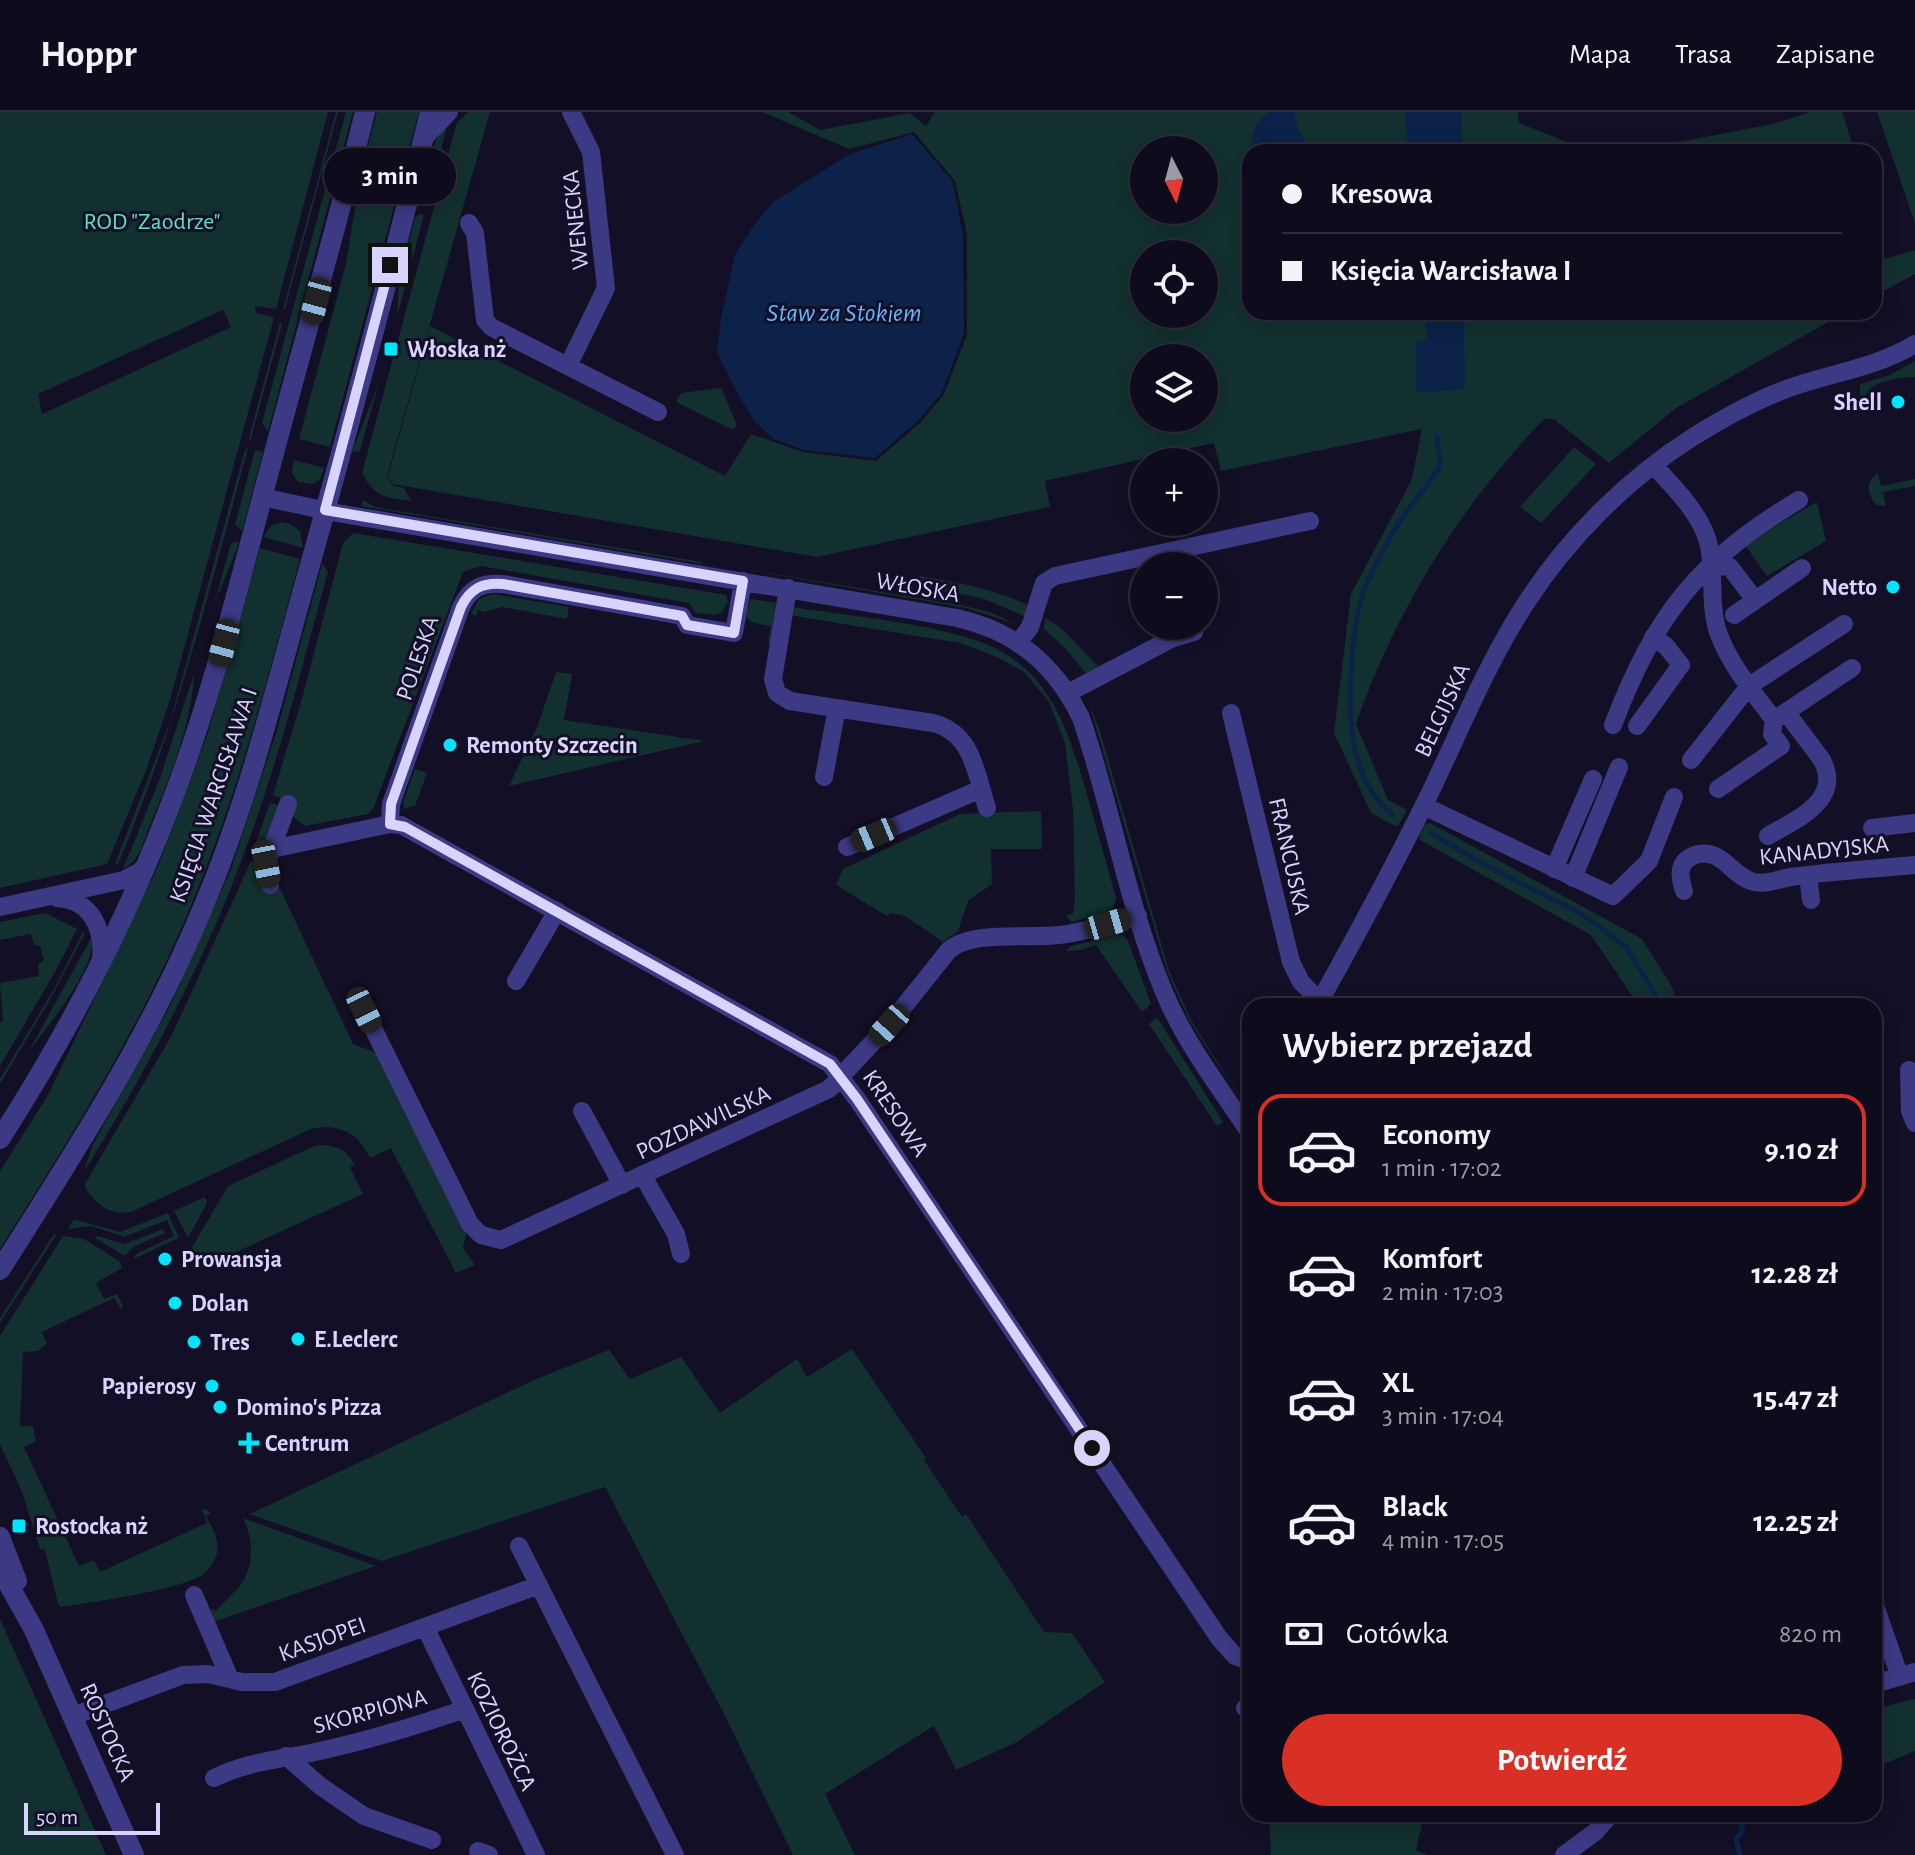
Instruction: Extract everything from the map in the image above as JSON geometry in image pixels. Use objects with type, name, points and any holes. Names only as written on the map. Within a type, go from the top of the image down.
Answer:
[{"type":"street","name":"KSIĘCIA WARCISŁAWA I","points":[[0,1139],[101,961],[173,799],[211,691],[365,112]]},
{"type":"street","name":"KSIĘCIA WARCISŁAWA I","points":[[0,1270],[110,1096],[161,1000],[204,906],[259,754],[430,112]]},
{"type":"street","points":[[423,139],[449,112]]},
{"type":"street","name":"WENECKA","points":[[568,366],[606,288],[591,152],[571,112]]},
{"type":"street","points":[[469,223],[475,233],[485,320],[491,327],[658,412]]},
{"type":"street","name":"BELGIJSKA","points":[[1325,998],[1424,806],[1482,680],[1525,604],[1573,543],[1615,499],[1689,439],[1759,400],[1810,381],[1874,365],[1915,344]]},
{"type":"street","points":[[1654,466],[1704,531],[1709,546],[1719,633],[1749,686],[1822,760],[1828,778],[1828,787],[1820,803],[1768,836]]},
{"type":"street","name":"WŁOSKA","points":[[262,497],[972,621],[1019,642],[1048,666],[1068,693],[1086,733],[1158,977],[1177,1020],[1242,1121]]},
{"type":"street","points":[[1613,725],[1631,679],[1653,637],[1679,599],[1722,552],[1799,500]]},
{"type":"street","points":[[1019,642],[1034,617],[1044,583],[1055,576],[1310,521]]},
{"type":"street","points":[[1711,565],[1730,567],[1755,600]]},
{"type":"street","points":[[1734,615],[1802,568]]},
{"type":"street","name":"POLESKA","points":[[390,824],[391,804],[461,607],[470,592],[483,585],[503,584],[682,616],[687,625],[734,633],[743,581]]},
{"type":"street","points":[[788,588],[773,679],[774,688],[782,698],[933,723],[951,729],[968,747],[987,808]]},
{"type":"street","points":[[1691,760],[1749,686],[1844,624]]},
{"type":"street","points":[[1637,726],[1681,665],[1666,646],[1653,637]]},
{"type":"street","points":[[1068,693],[1169,640]]},
{"type":"street","points":[[1718,789],[1781,746],[1772,734],[1780,716],[1852,668]]},
{"type":"street","points":[[824,777],[837,708]]},
{"type":"street","name":"FRANCUSKA","points":[[1231,713],[1291,962],[1301,982],[1316,998]]},
{"type":"street","points":[[1573,878],[1619,767]]},
{"type":"street","points":[[1554,869],[1593,779]]},
{"type":"street","points":[[847,847],[981,789]]},
{"type":"street","points":[[1424,806],[1613,896],[1649,861],[1674,797]]},
{"type":"street","points":[[270,885],[266,864],[288,804]]},
{"type":"street","points":[[1872,828],[1915,823]]},
{"type":"street","points":[[272,849],[390,824]]},
{"type":"street","name":"KRESOWA","points":[[390,824],[405,827],[823,1059],[842,1078],[1219,1638],[1235,1656],[1242,1658]]},
{"type":"street","name":"KANADYJSKA","points":[[1684,891],[1679,872],[1681,865],[1698,854],[1710,854],[1722,859],[1756,883],[1915,865]]},
{"type":"street","points":[[0,907],[124,880],[145,866]]},
{"type":"street","points":[[1808,875],[1811,900]]},
{"type":"street","points":[[42,898],[73,899],[90,912],[102,936],[101,961]]},
{"type":"street","points":[[516,981],[557,911]]},
{"type":"street","name":"POZDAWILSKA","points":[[364,1010],[470,1224],[477,1233],[490,1239],[508,1238],[819,1095],[842,1078],[958,943],[974,939],[1062,935],[1138,916]]},
{"type":"street","points":[[1909,1070],[1910,1111],[1915,1123]]},
{"type":"street","points":[[582,1111],[622,1185]]},
{"type":"street","points":[[643,1176],[676,1234],[681,1254]]},
{"type":"street","name":"ROSTOCKA","points":[[0,1537],[34,1630],[134,1855]]},
{"type":"street","points":[[519,1546],[675,1855]]},
{"type":"street","name":"ROSTOCKA","points":[[0,1569],[34,1630]]},
{"type":"street","name":"KASJOPEI","points":[[73,1716],[183,1675],[208,1674],[242,1682],[275,1682],[539,1585]]},
{"type":"street","points":[[194,1595],[230,1679]]},
{"type":"street","points":[[1882,1620],[1908,1674],[1882,1682]]},
{"type":"street","name":"KOZIOROŻCA","points":[[425,1627],[536,1855]]},
{"type":"street","name":"SKORPIONA","points":[[214,1778],[244,1764],[379,1737],[465,1709]]},
{"type":"street","name":"SKORPIONA","points":[[286,1756],[319,1785],[364,1816],[432,1840]]},
{"type":"street","points":[[1564,1855],[1604,1822]]},
{"type":"green space","name":"ROD \"Zaodrze\"","points":[[0,112],[328,112],[276,309],[255,306],[256,313],[274,317],[170,700],[147,768],[107,864],[0,888]],"holes":[[[223,310],[231,327],[42,414],[38,394]]]},
{"type":"green space","points":[[336,112],[338,112],[283,310]]},
{"type":"green space","points":[[346,112],[353,112],[268,431],[262,423]]},
{"type":"green space","points":[[377,112],[419,112],[330,447],[299,439],[346,264],[360,176]]},
{"type":"green space","points":[[469,112],[490,112],[387,476],[392,485],[404,488],[411,501],[382,495],[362,473],[457,122]]},
{"type":"green space","points":[[762,112],[788,112],[820,130],[910,113],[926,126],[935,112],[1518,112],[1519,123],[1572,144],[1242,144],[1242,320],[1832,320],[1676,408],[1609,463],[1555,420],[1546,418],[1527,437],[1485,487],[1440,550],[1401,618],[1356,724],[1388,800],[1407,810],[1397,827],[1371,813],[1334,733],[1351,594],[1412,479],[1422,429],[1221,471],[1218,448],[1214,443],[1192,448],[1130,448],[1130,462],[1045,481],[1050,507],[817,557],[392,484],[388,476],[430,326],[725,476],[751,434],[803,452],[876,461],[921,422],[944,394],[967,335],[967,234],[955,181],[914,132],[849,149]]},
{"type":"green space","points":[[1811,112],[1842,112],[1852,144],[1668,144],[1773,124]]},
{"type":"green space","points":[[1877,112],[1915,112],[1915,223]]},
{"type":"green space","points":[[448,122],[427,204],[419,199],[436,139]]},
{"type":"green space","points":[[424,215],[397,317],[399,280],[415,217]]},
{"type":"green space","points":[[1915,250],[1915,274],[1882,292],[1882,260]]},
{"type":"green space","points":[[280,322],[282,324],[250,442],[249,438]]},
{"type":"green space","points":[[1915,361],[1915,377],[1877,384],[1864,400],[1860,400],[1860,384],[1890,375]]},
{"type":"green space","points":[[379,382],[360,451],[352,452]]},
{"type":"green space","points":[[721,388],[737,425],[733,430],[676,402],[681,393]]},
{"type":"green space","points":[[1574,447],[1596,464],[1541,523],[1520,507]]},
{"type":"green space","points":[[248,448],[174,711],[138,813],[118,864],[115,864],[170,722]]},
{"type":"green space","points":[[255,450],[263,452],[242,531],[235,524]]},
{"type":"green space","points":[[294,460],[324,468],[320,480],[312,484],[298,482],[292,473]]},
{"type":"green space","points":[[1878,473],[1881,486],[1915,479],[1915,486],[1883,492],[1886,506],[1877,505],[1869,488],[1871,480]]},
{"type":"green space","points":[[363,500],[375,507],[702,564],[361,506]]},
{"type":"green space","points":[[1817,502],[1826,541],[1767,576],[1746,546]]},
{"type":"green space","points":[[282,522],[300,531],[303,548],[263,537],[271,526]]},
{"type":"green space","points":[[353,533],[726,595],[728,602],[716,615],[696,613],[689,603],[481,566],[463,572],[373,809],[368,814],[305,826],[294,817],[288,801],[273,795],[343,543]]},
{"type":"green space","points":[[233,542],[239,542],[215,602],[230,546]]},
{"type":"green space","points":[[260,548],[300,559],[249,743],[219,833],[184,922],[144,1007],[74,1130],[0,1249],[0,1171],[48,1095],[158,866],[207,736]]},
{"type":"green space","points":[[322,564],[328,571],[296,688],[262,804],[234,880],[166,1029],[84,1172],[92,1146],[170,1006],[231,869],[277,730]]},
{"type":"green space","points":[[714,564],[966,606],[1016,624],[966,608]]},
{"type":"green space","points":[[919,576],[976,587],[1030,606],[1024,616],[982,598],[916,587]]},
{"type":"green space","points":[[493,594],[569,607],[567,619],[502,607],[483,612],[478,610],[476,616],[471,614],[479,599]]},
{"type":"green space","points":[[751,599],[776,603],[770,644],[771,626],[753,622],[747,617]]},
{"type":"green space","points":[[793,607],[951,633],[999,650],[1020,664],[1052,702],[1072,747],[1116,898],[1112,912],[1071,922],[1066,915],[1073,914],[1075,900],[1073,809],[1065,743],[1049,702],[1024,672],[997,657],[960,643],[789,615]]},
{"type":"green space","points":[[1045,618],[1060,627],[1098,666],[1149,643],[1116,662],[1086,674],[1067,650],[1044,629]]},
{"type":"green space","points":[[556,672],[572,674],[564,720],[704,741],[509,786],[537,727]]},
{"type":"green space","points":[[194,674],[192,697],[174,763],[141,849],[134,861],[123,869],[160,778]]},
{"type":"green space","points":[[1089,703],[1100,731],[1169,971],[1191,1020],[1242,1102],[1189,1020],[1167,971]]},
{"type":"green space","points":[[415,769],[427,773],[415,806],[405,811],[403,803]]},
{"type":"green space","points":[[270,803],[282,806],[261,859],[252,853]]},
{"type":"green space","points":[[1041,811],[1042,849],[991,849],[992,884],[968,901],[958,931],[943,942],[905,916],[890,913],[887,916],[836,885],[843,869],[960,814]]},
{"type":"green space","points":[[1430,823],[1642,939],[1672,987],[1675,998],[1634,998],[1591,935],[1420,840],[1425,824]]},
{"type":"green space","points":[[251,861],[260,864],[277,882],[353,1044],[381,1055],[467,1230],[463,1248],[475,1265],[456,1273],[391,1148],[370,1158],[353,1136],[330,1127],[311,1129],[131,1212],[105,1208],[86,1189],[85,1184],[173,1033]]},
{"type":"green space","points":[[45,913],[77,929],[0,1066],[0,1023],[3,1021],[0,983],[39,976],[38,964],[44,960],[40,946],[34,945],[31,934],[0,940],[0,922]]},
{"type":"green space","points":[[83,932],[48,1003],[0,1084],[0,1079],[54,989]]},
{"type":"green space","points":[[1123,935],[1128,941],[1151,1004],[1142,1012],[1096,945],[1066,951],[1071,946]]},
{"type":"green space","points":[[91,938],[92,949],[80,979],[29,1051]]},
{"type":"green space","points":[[1157,1017],[1223,1122],[1217,1126],[1149,1024]]},
{"type":"green space","points":[[322,1145],[337,1148],[349,1156],[355,1165],[350,1167],[363,1194],[199,1269],[191,1249],[228,1186]]},
{"type":"green space","points":[[205,1197],[207,1203],[188,1238],[174,1211]]},
{"type":"green space","points":[[168,1213],[179,1238],[133,1259],[136,1254],[174,1236],[167,1220],[124,1237],[92,1226],[68,1229],[77,1220],[120,1232]]},
{"type":"green space","points":[[163,1229],[165,1233],[133,1247],[125,1256],[95,1238],[125,1244]]},
{"type":"green space","points":[[56,1235],[0,1323],[0,1318]]},
{"type":"green space","points":[[63,1236],[84,1239],[119,1261],[122,1268],[96,1283],[104,1299],[117,1294],[123,1307],[121,1309],[114,1298],[42,1332],[47,1344],[38,1351],[23,1352],[20,1426],[33,1426],[36,1441],[24,1447],[79,1566],[94,1560],[100,1572],[207,1523],[202,1510],[205,1509],[211,1513],[206,1516],[218,1546],[210,1567],[196,1578],[137,1594],[61,1607],[45,1550],[40,1549],[22,1492],[0,1444],[0,1336]]},
{"type":"green space","points":[[852,1349],[962,1517],[966,1514],[1044,1632],[1072,1633],[1105,1682],[1017,1742],[956,1770],[934,1726],[825,1794],[855,1855],[793,1855],[722,1710],[605,1487],[382,1561],[250,1514],[534,1380],[609,1350],[630,1379],[681,1357],[720,1413],[797,1359],[807,1377]]},
{"type":"green space","points":[[243,1518],[376,1566],[213,1622],[211,1608],[216,1611],[239,1587],[248,1571],[251,1544]]},
{"type":"green space","points":[[0,1619],[106,1855],[0,1855]]},
{"type":"green space","points":[[1915,1699],[1915,1751],[1882,1765],[1882,1707]]},
{"type":"green space","points":[[1269,1822],[1422,1822],[1416,1850],[1427,1855],[1271,1855]]},
{"type":"water","points":[[1269,112],[1294,112],[1307,144],[1252,144],[1261,119]]},
{"type":"water","points":[[1405,112],[1462,112],[1462,144],[1407,144]]},
{"type":"water","name":"Staw za Stokiem","points":[[912,134],[953,182],[963,236],[964,333],[942,393],[919,420],[875,458],[803,450],[774,439],[756,423],[717,352],[735,255],[773,202],[850,154]]},
{"type":"water","points":[[1426,320],[1464,320],[1465,384],[1462,390],[1416,390],[1416,343],[1426,340]]},
{"type":"waterway","points":[[1392,814],[1366,782],[1354,743],[1350,702],[1355,631],[1363,592],[1379,558],[1402,518],[1438,469],[1437,437]]},
{"type":"waterway","points":[[1431,833],[1483,864],[1581,914],[1605,931],[1627,948],[1657,998]]},
{"type":"waterway","points":[[1740,1855],[1736,1839],[1742,1832],[1742,1822]]},
{"type":"place","name":"Włoska nż","points":[[391,349]]},
{"type":"place","name":"Shell","points":[[1898,402]]},
{"type":"place","name":"Netto","points":[[1893,587]]},
{"type":"place","name":"Remonty Szczecin","points":[[450,745]]},
{"type":"place","name":"Prowansja","points":[[165,1259]]},
{"type":"place","name":"Dolan","points":[[175,1303]]},
{"type":"place","name":"E.Leclerc","points":[[298,1339]]},
{"type":"place","name":"Tres","points":[[194,1342]]},
{"type":"place","name":"Papierosy","points":[[212,1386]]},
{"type":"place","name":"Domino's Pizza","points":[[220,1407]]},
{"type":"place","name":"Centrum","points":[[249,1443]]},
{"type":"place","name":"Rostocka nż","points":[[19,1526]]},
{"type":"route","points":[[390,265],[325,510],[743,581],[734,633],[687,625],[682,616],[503,584],[476,587],[461,607],[391,804],[390,824],[405,827],[830,1064],[857,1099],[1092,1448]]}]
